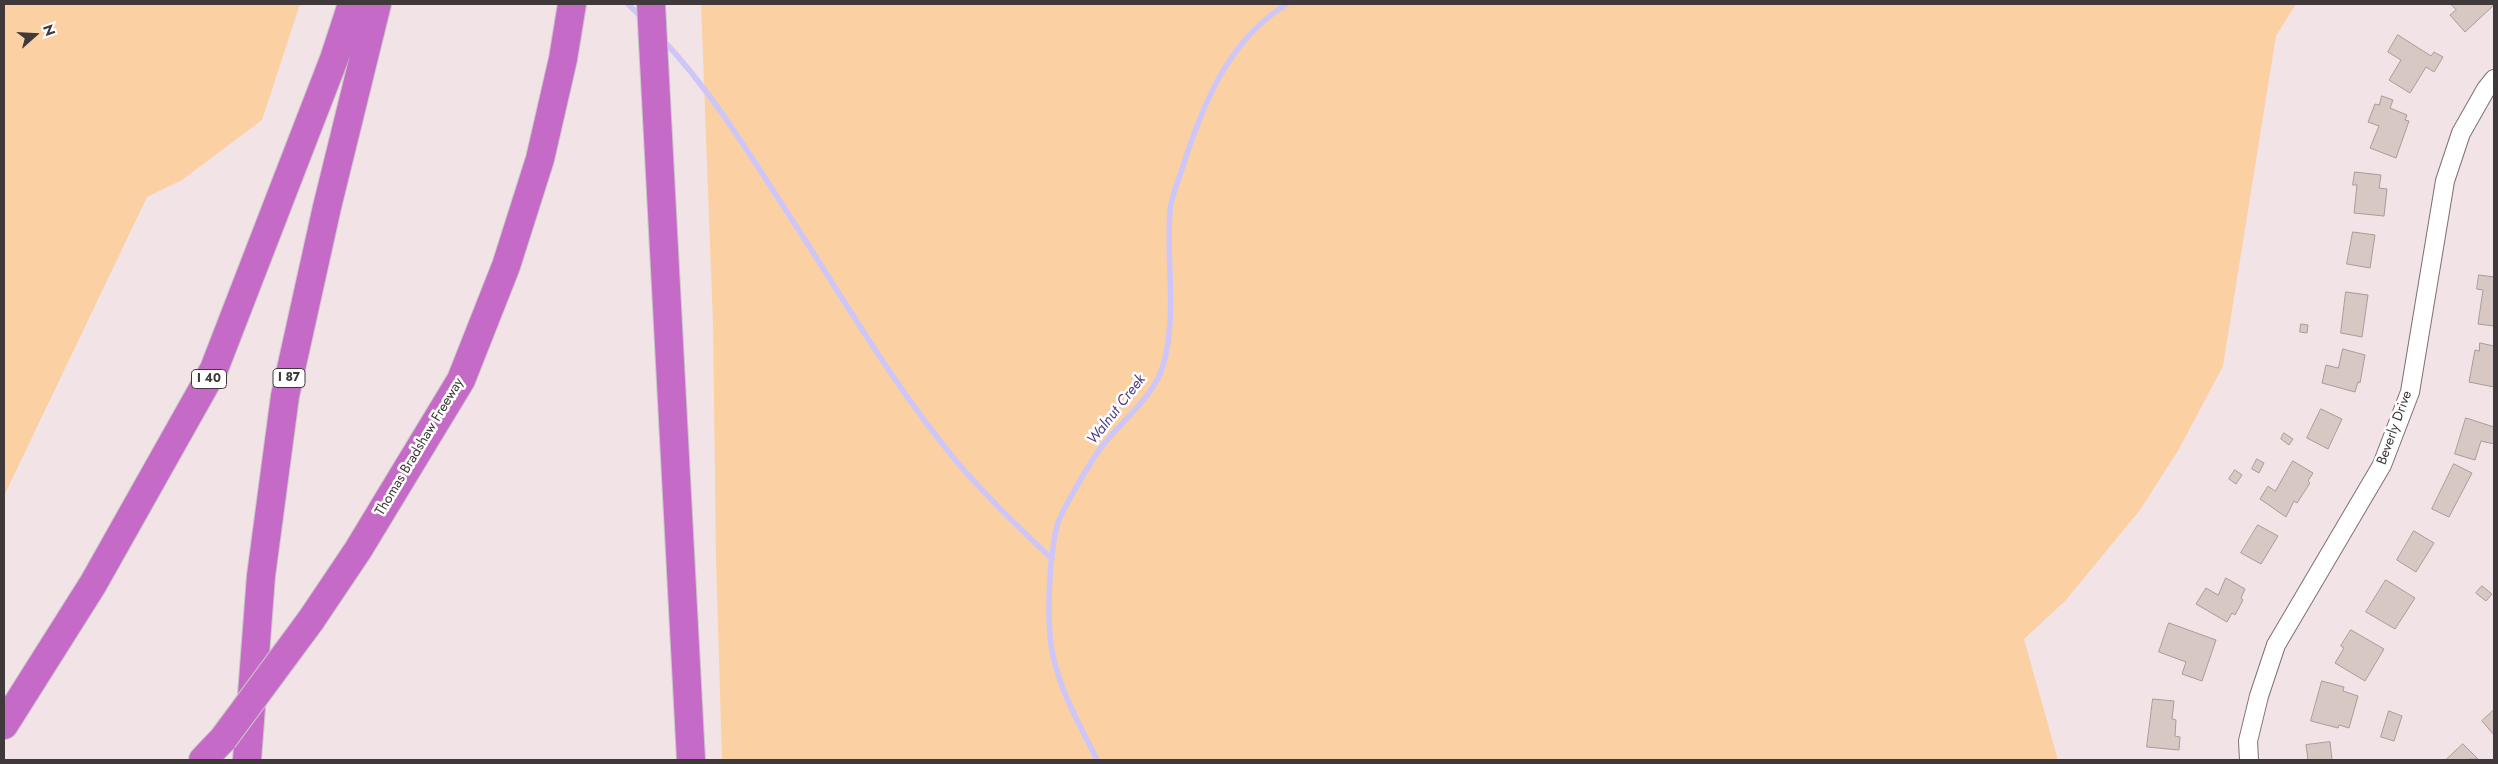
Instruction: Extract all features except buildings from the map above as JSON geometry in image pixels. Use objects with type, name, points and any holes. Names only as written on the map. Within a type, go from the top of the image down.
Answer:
[{"type":"highway","name":"I 40","points":[[4,725],[93,584],[214,370],[334,59],[352,4]]},
{"type":"highway","name":"I 87","points":[[247,760],[261,576],[286,396],[327,207],[377,4]]},
{"type":"highway","name":"Thomas Bradshaw Freeway","points":[[203,760],[223,739],[311,620],[358,550],[461,380],[506,266],[540,159],[563,59],[572,4]]},
{"type":"highway","points":[[651,4],[691,760]]},
{"type":"street","name":"Beverly Drive","points":[[2249,760],[2250,732],[2259,696],[2276,646],[2382,465],[2410,392],[2445,181],[2461,133],[2491,88]]},
{"type":"shaded area","points":[[4,4],[300,4],[262,120],[182,180],[147,197],[4,496]]},
{"type":"shaded area","points":[[701,4],[1871,4],[1872,7],[1872,4],[2296,4],[2276,36],[2223,366],[2179,449],[2140,510],[2065,601],[2024,639],[2058,760],[722,760],[716,559],[713,324]]},
{"type":"waterway","points":[[628,4],[643,19]]},
{"type":"waterway","name":"Walnut Creek","points":[[1097,760],[1066,696],[1053,656],[1049,591],[1057,526],[1083,475],[1096,455],[1108,438],[1145,398],[1160,375],[1168,343],[1170,325],[1169,230],[1171,205],[1173,194],[1199,120],[1209,97],[1233,55],[1266,19],[1287,4]]},
{"type":"waterway","points":[[663,40],[698,81],[730,124],[911,403],[979,487],[1052,559]]}]
